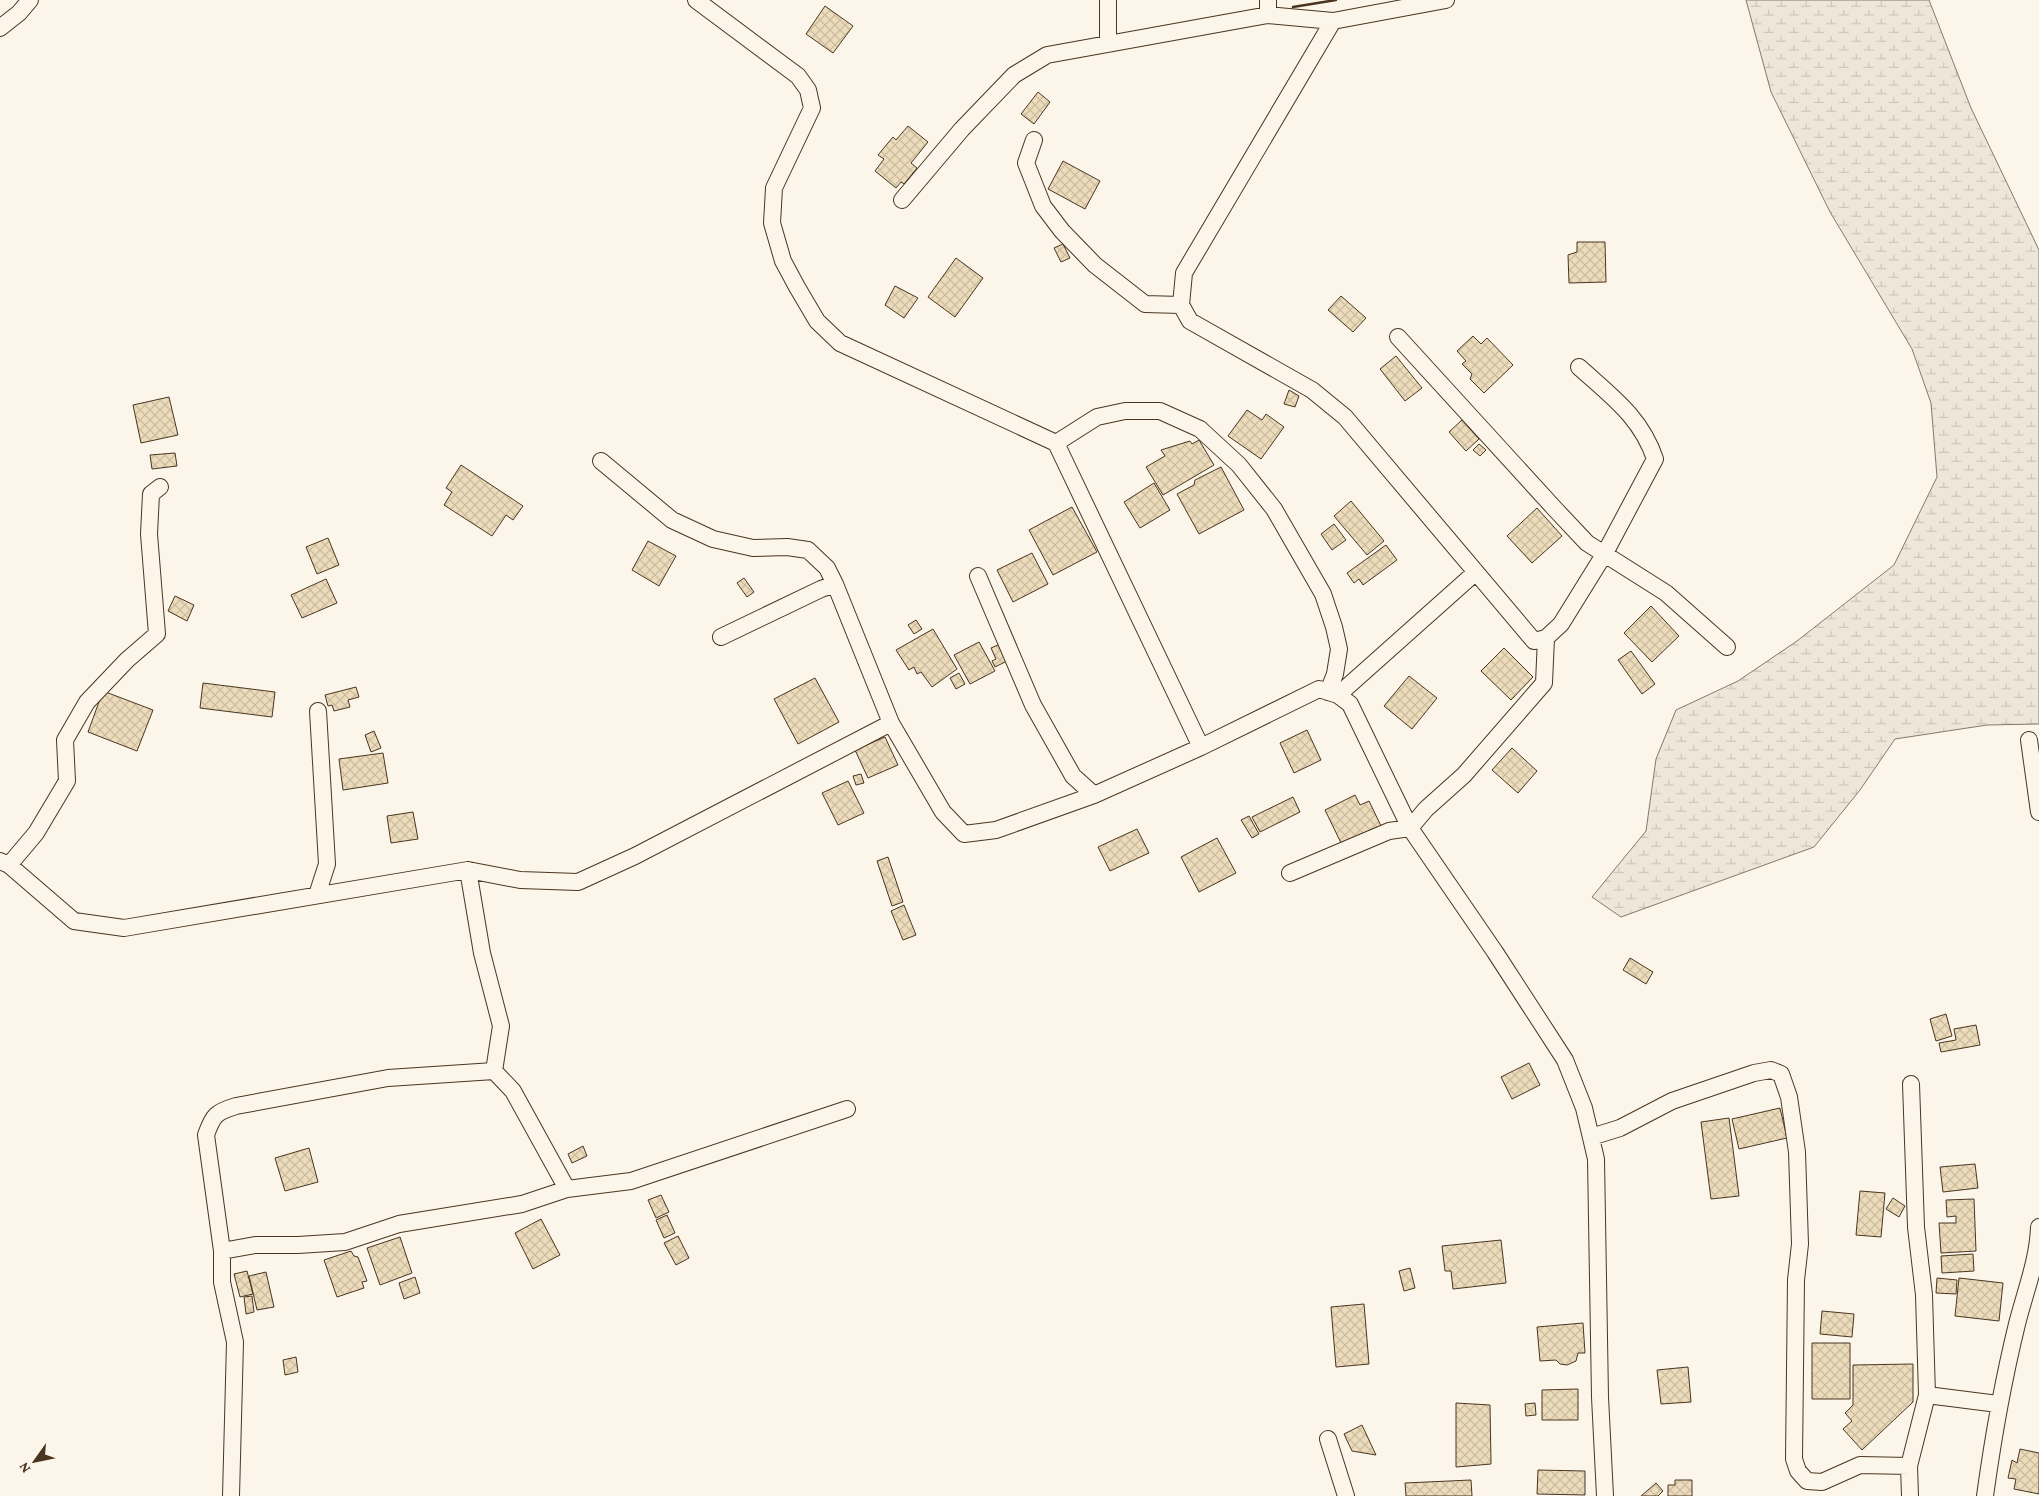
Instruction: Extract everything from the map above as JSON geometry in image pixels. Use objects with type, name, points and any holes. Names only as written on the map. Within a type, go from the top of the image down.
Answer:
[{"type":"street","points":[[0,28],[19,13],[30,0]]},
{"type":"street","points":[[696,0],[798,76],[808,90],[812,108],[774,188],[772,223],[783,261],[817,322],[840,343],[1056,443],[1201,747]]},
{"type":"street","points":[[1108,0],[1108,44]]},
{"type":"street","points":[[902,200],[962,128],[1014,76],[1047,55],[1108,44],[1268,8],[1332,21],[1446,0]]},
{"type":"street","points":[[1332,21],[1184,273],[1181,305],[1190,321],[1312,390],[1345,416],[1534,641],[1546,638],[1561,624],[1605,553],[1655,459],[1648,441],[1630,413],[1580,367]]},
{"type":"street","points":[[1034,140],[1026,163],[1043,206],[1062,231],[1095,265],[1145,304],[1181,305]]},
{"type":"street","points":[[1398,337],[1554,509],[1588,543],[1666,593],[1727,647]]},
{"type":"street","points":[[1056,443],[1097,417],[1125,411],[1160,410],[1200,429],[1239,465],[1274,509],[1323,594],[1339,649],[1333,694]]},
{"type":"street","points":[[602,461],[672,520],[713,539],[753,548],[787,547],[808,550],[827,568],[892,723],[943,812],[964,834],[996,830],[1094,795],[1201,747],[1319,689],[1333,694],[1350,704],[1410,828],[1495,952],[1565,1060],[1584,1108],[1596,1159],[1600,1397],[1605,1496]]},
{"type":"street","points":[[160,487],[151,494],[149,534],[157,634],[127,660],[87,702],[65,740],[66,781],[36,833],[5,863],[74,921],[124,928],[468,870],[520,880],[578,882],[635,856],[892,723]]},
{"type":"street","points":[[1333,694],[1476,572]]},
{"type":"street","points":[[978,576],[1033,705],[1072,776],[1094,795]]},
{"type":"street","points":[[721,637],[835,584]]},
{"type":"street","points":[[1290,873],[1389,831],[1410,828],[1426,809],[1464,775],[1544,683],[1546,638]]},
{"type":"street","points":[[317,895],[327,864],[318,711]]},
{"type":"street","points":[[2029,740],[2039,812]]},
{"type":"street","points":[[468,870],[482,953],[501,1026],[494,1071]]},
{"type":"street","points":[[1591,1137],[1620,1128],[1672,1101],[1745,1076],[1771,1070],[1781,1074],[1789,1097],[1797,1152],[1800,1244],[1796,1280],[1794,1459],[1798,1471],[1807,1481],[1822,1482],[1860,1465],[1909,1466]]},
{"type":"street","points":[[231,1496],[235,1342],[222,1282],[222,1251],[206,1135],[211,1121],[219,1111],[236,1106],[388,1078],[494,1071],[513,1090],[567,1189]]},
{"type":"street","points":[[1910,1496],[1909,1466],[1927,1395],[1924,1295],[1916,1226],[1911,1084]]},
{"type":"street","points":[[222,1251],[255,1245],[344,1242],[399,1224],[522,1204],[567,1189],[631,1181],[847,1109]]},
{"type":"street","points":[[1985,1496],[1998,1404],[2038,1242],[2039,1227]]},
{"type":"street","points":[[1927,1395],[1998,1404]]},
{"type":"street","points":[[1328,1439],[1346,1496]]},
{"type":"green space","points":[[1746,0],[1929,0],[1971,108],[2039,250],[2039,724],[1987,725],[1895,739],[1860,790],[1814,847],[1621,917],[1592,897],[1646,831],[1656,759],[1676,710],[1738,681],[1797,641],[1894,565],[1937,477],[1931,403],[1912,349],[1830,212],[1771,92]]},
{"type":"building","points":[[825,6],[853,26],[833,53],[806,34]]},
{"type":"building","points":[[1038,92],[1050,102],[1034,124],[1021,114]]},
{"type":"building","points":[[908,126],[928,142],[911,163],[917,168],[904,184],[901,182],[896,188],[875,171],[884,159],[878,155],[893,137],[896,140]]},
{"type":"building","points":[[1063,161],[1100,181],[1085,209],[1048,189]]},
{"type":"building","points":[[1577,242],[1605,242],[1606,282],[1569,283],[1568,255],[1577,252]]},
{"type":"building","points":[[1063,244],[1070,258],[1061,262],[1054,248]]},
{"type":"building","points":[[956,258],[983,278],[955,317],[928,297]]},
{"type":"building","points":[[895,286],[918,298],[904,318],[885,305]]},
{"type":"building","points":[[1341,296],[1366,318],[1353,332],[1328,310]]},
{"type":"building","points":[[1473,336],[1481,344],[1487,338],[1513,365],[1484,393],[1470,379],[1472,374],[1462,364],[1466,361],[1457,351]]},
{"type":"building","points":[[1396,356],[1422,388],[1405,401],[1380,369]]},
{"type":"building","points":[[1289,390],[1299,396],[1295,407],[1284,404]]},
{"type":"building","points":[[169,397],[178,435],[141,443],[133,405]]},
{"type":"building","points":[[1247,410],[1262,420],[1266,414],[1284,427],[1261,459],[1228,436]]},
{"type":"building","points":[[1462,420],[1479,439],[1466,451],[1449,432]]},
{"type":"building","points":[[1199,440],[1214,465],[1163,495],[1146,467],[1165,456],[1161,450],[1190,441],[1192,444]]},
{"type":"building","points":[[1479,444],[1486,450],[1480,456],[1473,450]]},
{"type":"building","points":[[175,453],[177,466],[152,469],[150,455]]},
{"type":"building","points":[[461,465],[523,506],[513,520],[506,515],[492,536],[444,505],[452,492],[446,488]]},
{"type":"building","points":[[1221,467],[1244,510],[1199,534],[1177,494],[1194,485],[1195,480]]},
{"type":"building","points":[[1154,483],[1170,510],[1140,528],[1124,502]]},
{"type":"building","points":[[1351,501],[1384,541],[1367,555],[1334,516]]},
{"type":"building","points":[[1072,507],[1097,552],[1053,575],[1029,530]]},
{"type":"building","points":[[1537,508],[1562,536],[1532,563],[1507,536]]},
{"type":"building","points":[[1334,524],[1346,540],[1332,550],[1321,534]]},
{"type":"building","points":[[328,538],[339,565],[317,574],[306,547]]},
{"type":"building","points":[[648,541],[676,556],[659,586],[632,570]]},
{"type":"building","points":[[1386,545],[1397,560],[1363,585],[1359,579],[1354,583],[1347,573]]},
{"type":"building","points":[[1032,553],[1048,584],[1013,602],[997,570]]},
{"type":"building","points":[[744,578],[754,592],[747,597],[737,583]]},
{"type":"building","points":[[326,579],[337,603],[302,618],[291,595]]},
{"type":"building","points":[[175,596],[194,605],[187,621],[168,611]]},
{"type":"building","points":[[1651,606],[1679,636],[1652,662],[1624,633]]},
{"type":"building","points":[[916,620],[922,629],[914,634],[908,625]]},
{"type":"building","points":[[933,629],[957,669],[932,687],[921,672],[917,674],[914,667],[909,670],[896,650]]},
{"type":"building","points":[[979,642],[995,671],[970,684],[954,655]]},
{"type":"building","points":[[1000,644],[1009,660],[995,667],[992,661],[996,659],[991,648]]},
{"type":"building","points":[[1504,648],[1533,677],[1511,700],[1481,671]]},
{"type":"building","points":[[1631,651],[1655,684],[1642,694],[1618,660]]},
{"type":"building","points":[[959,673],[965,684],[956,689],[950,678]]},
{"type":"building","points":[[1409,676],[1437,698],[1412,729],[1384,706]]},
{"type":"building","points":[[815,678],[839,722],[798,744],[774,699]]},
{"type":"building","points":[[203,683],[275,692],[272,717],[200,708]]},
{"type":"building","points":[[356,687],[359,697],[348,700],[350,707],[334,711],[332,705],[328,706],[325,695]]},
{"type":"building","points":[[103,691],[153,710],[137,751],[88,732]]},
{"type":"building","points":[[1307,730],[1321,760],[1294,773],[1280,743]]},
{"type":"building","points":[[374,731],[381,748],[371,752],[365,735]]},
{"type":"building","points":[[885,737],[898,765],[868,778],[855,750]]},
{"type":"building","points":[[1512,748],[1537,771],[1518,793],[1492,770]]},
{"type":"building","points":[[383,753],[388,783],[343,790],[339,759]]},
{"type":"building","points":[[861,774],[864,783],[856,785],[853,776]]},
{"type":"building","points":[[848,781],[864,813],[838,825],[822,793]]},
{"type":"building","points":[[1355,795],[1360,805],[1369,801],[1382,828],[1343,847],[1325,810]]},
{"type":"building","points":[[1293,797],[1300,812],[1260,832],[1252,817]]},
{"type":"building","points":[[413,812],[418,839],[391,843],[387,816]]},
{"type":"building","points":[[1249,816],[1259,834],[1252,838],[1241,820]]},
{"type":"building","points":[[1137,829],[1149,853],[1110,871],[1098,847]]},
{"type":"building","points":[[1217,838],[1236,873],[1199,892],[1181,857]]},
{"type":"building","points":[[888,857],[903,902],[892,906],[877,861]]},
{"type":"building","points":[[904,905],[916,935],[903,940],[891,911]]},
{"type":"building","points":[[1630,958],[1653,972],[1646,984],[1623,970]]},
{"type":"building","points":[[1946,1014],[1952,1036],[1936,1041],[1930,1019]]},
{"type":"building","points":[[1976,1025],[1980,1045],[1941,1052],[1939,1043],[1956,1040],[1954,1029]]},
{"type":"building","points":[[1529,1063],[1540,1085],[1512,1099],[1501,1077]]},
{"type":"building","points":[[1780,1108],[1787,1138],[1739,1149],[1732,1119]]},
{"type":"building","points":[[1729,1118],[1739,1196],[1711,1199],[1701,1122]]},
{"type":"building","points":[[583,1146],[587,1156],[572,1163],[568,1154]]},
{"type":"building","points":[[309,1148],[318,1182],[285,1191],[275,1158]]},
{"type":"building","points":[[1975,1164],[1978,1188],[1943,1192],[1940,1167]]},
{"type":"building","points":[[1860,1191],[1885,1193],[1881,1237],[1856,1235]]},
{"type":"building","points":[[661,1195],[669,1212],[656,1218],[648,1200]]},
{"type":"building","points":[[1893,1198],[1905,1206],[1899,1217],[1886,1209]]},
{"type":"building","points":[[1974,1199],[1976,1251],[1941,1253],[1939,1223],[1956,1223],[1956,1216],[1947,1217],[1946,1200]]},
{"type":"building","points":[[667,1215],[675,1233],[664,1238],[656,1220]]},
{"type":"building","points":[[541,1219],[560,1255],[533,1269],[515,1233]]},
{"type":"building","points":[[678,1236],[689,1258],[676,1265],[664,1243]]},
{"type":"building","points":[[400,1237],[412,1273],[380,1285],[367,1248]]},
{"type":"building","points":[[1501,1240],[1506,1283],[1453,1289],[1451,1271],[1445,1271],[1442,1246]]},
{"type":"building","points":[[351,1251],[354,1256],[358,1257],[367,1281],[362,1282],[364,1288],[337,1297],[324,1260]]},
{"type":"building","points":[[1973,1254],[1974,1271],[1942,1273],[1941,1256]]},
{"type":"building","points":[[1410,1268],[1415,1288],[1404,1291],[1399,1271]]},
{"type":"building","points":[[247,1271],[253,1294],[240,1297],[234,1274]]},
{"type":"building","points":[[266,1272],[274,1307],[257,1310],[249,1276]]},
{"type":"building","points":[[415,1277],[420,1293],[404,1299],[399,1283]]},
{"type":"building","points":[[1937,1278],[1957,1280],[1956,1294],[1936,1293]]},
{"type":"building","points":[[1959,1278],[2003,1283],[1999,1321],[1955,1316]]},
{"type":"building","points":[[252,1296],[254,1312],[246,1314],[244,1297]]},
{"type":"building","points":[[1364,1304],[1369,1364],[1336,1367],[1331,1307]]},
{"type":"building","points":[[1822,1311],[1854,1314],[1852,1337],[1820,1334]]},
{"type":"building","points":[[1583,1323],[1585,1353],[1578,1353],[1576,1361],[1567,1365],[1560,1364],[1556,1360],[1540,1361],[1537,1327]]},
{"type":"building","points":[[1812,1343],[1850,1343],[1850,1399],[1812,1399]]},
{"type":"building","points":[[296,1357],[298,1372],[285,1375],[283,1360]]},
{"type":"building","points":[[1913,1364],[1913,1402],[1862,1450],[1843,1429],[1852,1421],[1845,1413],[1853,1405],[1853,1365]]},
{"type":"building","points":[[1688,1367],[1691,1402],[1661,1404],[1657,1370]]},
{"type":"building","points":[[1578,1389],[1578,1420],[1542,1420],[1542,1390]]},
{"type":"building","points":[[1456,1403],[1490,1405],[1491,1464],[1456,1467]]},
{"type":"building","points":[[1535,1403],[1536,1415],[1526,1416],[1525,1404]]},
{"type":"building","points":[[1362,1425],[1376,1455],[1352,1451],[1344,1434]]},
{"type":"building","points":[[2020,1449],[2039,1453],[2039,1494],[2014,1489],[2016,1479],[2008,1478],[2012,1460],[2017,1463]]},
{"type":"building","points":[[1538,1470],[1585,1471],[1585,1495],[1537,1494]]},
{"type":"building","points":[[1471,1480],[1472,1496],[1406,1496],[1405,1483]]},
{"type":"building","points":[[1675,1480],[1692,1480],[1692,1496],[1668,1496],[1668,1485],[1675,1485]]},
{"type":"building","points":[[1656,1483],[1663,1491],[1658,1496],[1641,1496]]},
{"type":"wall","points":[[1293,7],[1336,0]]}]
